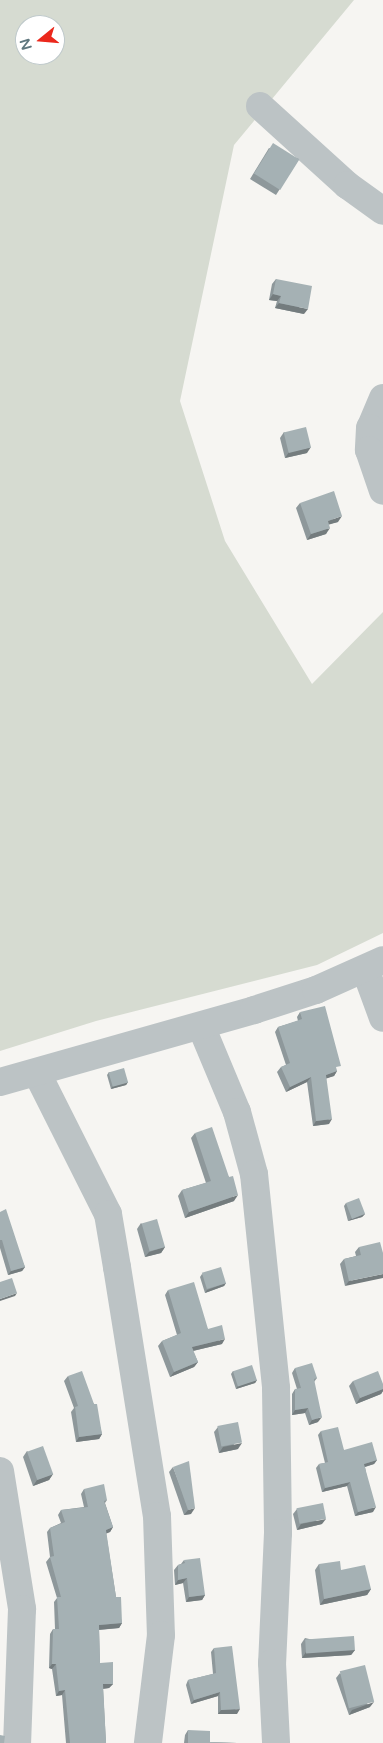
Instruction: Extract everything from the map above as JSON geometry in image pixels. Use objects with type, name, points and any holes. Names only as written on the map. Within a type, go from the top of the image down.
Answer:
[{"type":"street","points":[[260,106],[347,185],[383,211]]},
{"type":"street","points":[[383,398],[370,428],[369,450],[383,490]]},
{"type":"street","points":[[0,1082],[201,1026],[316,990],[374,965],[383,1018]]},
{"type":"street","points":[[201,1026],[237,1112],[254,1174],[276,1388],[278,1533],[272,1663],[276,1743]]},
{"type":"street","points":[[37,1073],[108,1214],[119,1277],[157,1516],[161,1635],[148,1743]]},
{"type":"street","points":[[0,1471],[22,1609],[17,1743]]},
{"type":"shaded area","points":[[0,0],[354,0],[234,145],[180,401],[225,541],[312,684],[383,612],[383,933],[317,965],[96,1021],[0,1051]]},
{"type":"building","points":[[273,143],[299,159],[280,190],[254,174]]},
{"type":"building","points":[[276,279],[312,286],[308,309],[279,303],[281,296],[273,294]]},
{"type":"building","points":[[306,427],[311,447],[289,453],[284,433]]},
{"type":"building","points":[[334,491],[342,516],[328,521],[330,528],[311,534],[300,503]]},
{"type":"building","points":[[325,1006],[341,1066],[336,1067],[337,1071],[326,1075],[332,1119],[316,1121],[311,1077],[290,1087],[281,1067],[290,1063],[278,1027],[302,1019],[300,1012]]},
{"type":"building","points":[[124,1068],[128,1082],[113,1087],[109,1072]]},
{"type":"building","points":[[212,1127],[229,1177],[233,1176],[238,1195],[189,1212],[182,1190],[211,1181],[195,1133]]},
{"type":"building","points":[[359,1198],[365,1214],[352,1219],[346,1203]]},
{"type":"building","points":[[6,1209],[25,1267],[11,1271],[2,1240],[0,1240],[0,1212]]},
{"type":"building","points":[[157,1219],[165,1247],[150,1251],[142,1223]]},
{"type":"building","points":[[380,1242],[383,1253],[383,1274],[349,1281],[344,1259],[361,1255],[359,1247]]},
{"type":"building","points":[[221,1267],[226,1283],[207,1289],[202,1273]]},
{"type":"building","points":[[12,1278],[17,1293],[0,1299],[0,1282]]},
{"type":"building","points":[[194,1282],[208,1329],[222,1325],[225,1339],[192,1347],[198,1362],[174,1372],[162,1341],[181,1333],[168,1290]]},
{"type":"building","points":[[312,1363],[317,1378],[314,1379],[322,1417],[312,1420],[308,1408],[295,1410],[295,1389],[301,1388],[295,1368]]},
{"type":"building","points":[[252,1365],[257,1380],[238,1386],[233,1371]]},
{"type":"building","points":[[82,1371],[94,1404],[97,1404],[102,1434],[79,1437],[75,1407],[78,1406],[68,1376]]},
{"type":"building","points":[[378,1371],[383,1389],[360,1398],[353,1381]]},
{"type":"building","points":[[238,1422],[242,1443],[221,1447],[217,1426]]},
{"type":"building","points":[[338,1427],[344,1450],[372,1442],[377,1460],[364,1464],[376,1507],[358,1512],[350,1482],[325,1488],[319,1464],[328,1462],[321,1431]]},
{"type":"building","points":[[43,1446],[53,1474],[37,1480],[27,1452]]},
{"type":"building","points":[[189,1461],[195,1508],[188,1510],[173,1467]]},
{"type":"building","points":[[104,1484],[107,1500],[104,1501],[113,1527],[106,1530],[116,1597],[121,1597],[122,1623],[99,1625],[100,1663],[113,1662],[113,1684],[103,1684],[106,1743],[70,1743],[65,1690],[59,1691],[56,1664],[52,1664],[53,1629],[59,1629],[57,1597],[61,1597],[50,1557],[54,1556],[50,1528],[65,1522],[61,1510],[88,1507],[84,1489]]},
{"type":"building","points":[[323,1503],[326,1519],[300,1524],[296,1508]]},
{"type":"building","points":[[200,1558],[205,1595],[189,1597],[187,1578],[178,1580],[178,1565],[185,1563],[184,1560]]},
{"type":"building","points":[[340,1561],[341,1570],[365,1565],[371,1589],[324,1599],[319,1564]]},
{"type":"building","points":[[354,1636],[355,1650],[306,1653],[305,1639]]},
{"type":"building","points":[[232,1646],[240,1709],[221,1710],[220,1692],[194,1700],[188,1680],[216,1673],[214,1648]]},
{"type":"building","points":[[365,1665],[374,1702],[349,1708],[340,1671]]},
{"type":"building","points":[[188,1730],[210,1731],[210,1742],[237,1743],[188,1743]]},
{"type":"building","points":[[0,1735],[5,1736],[4,1743],[0,1743]]}]
